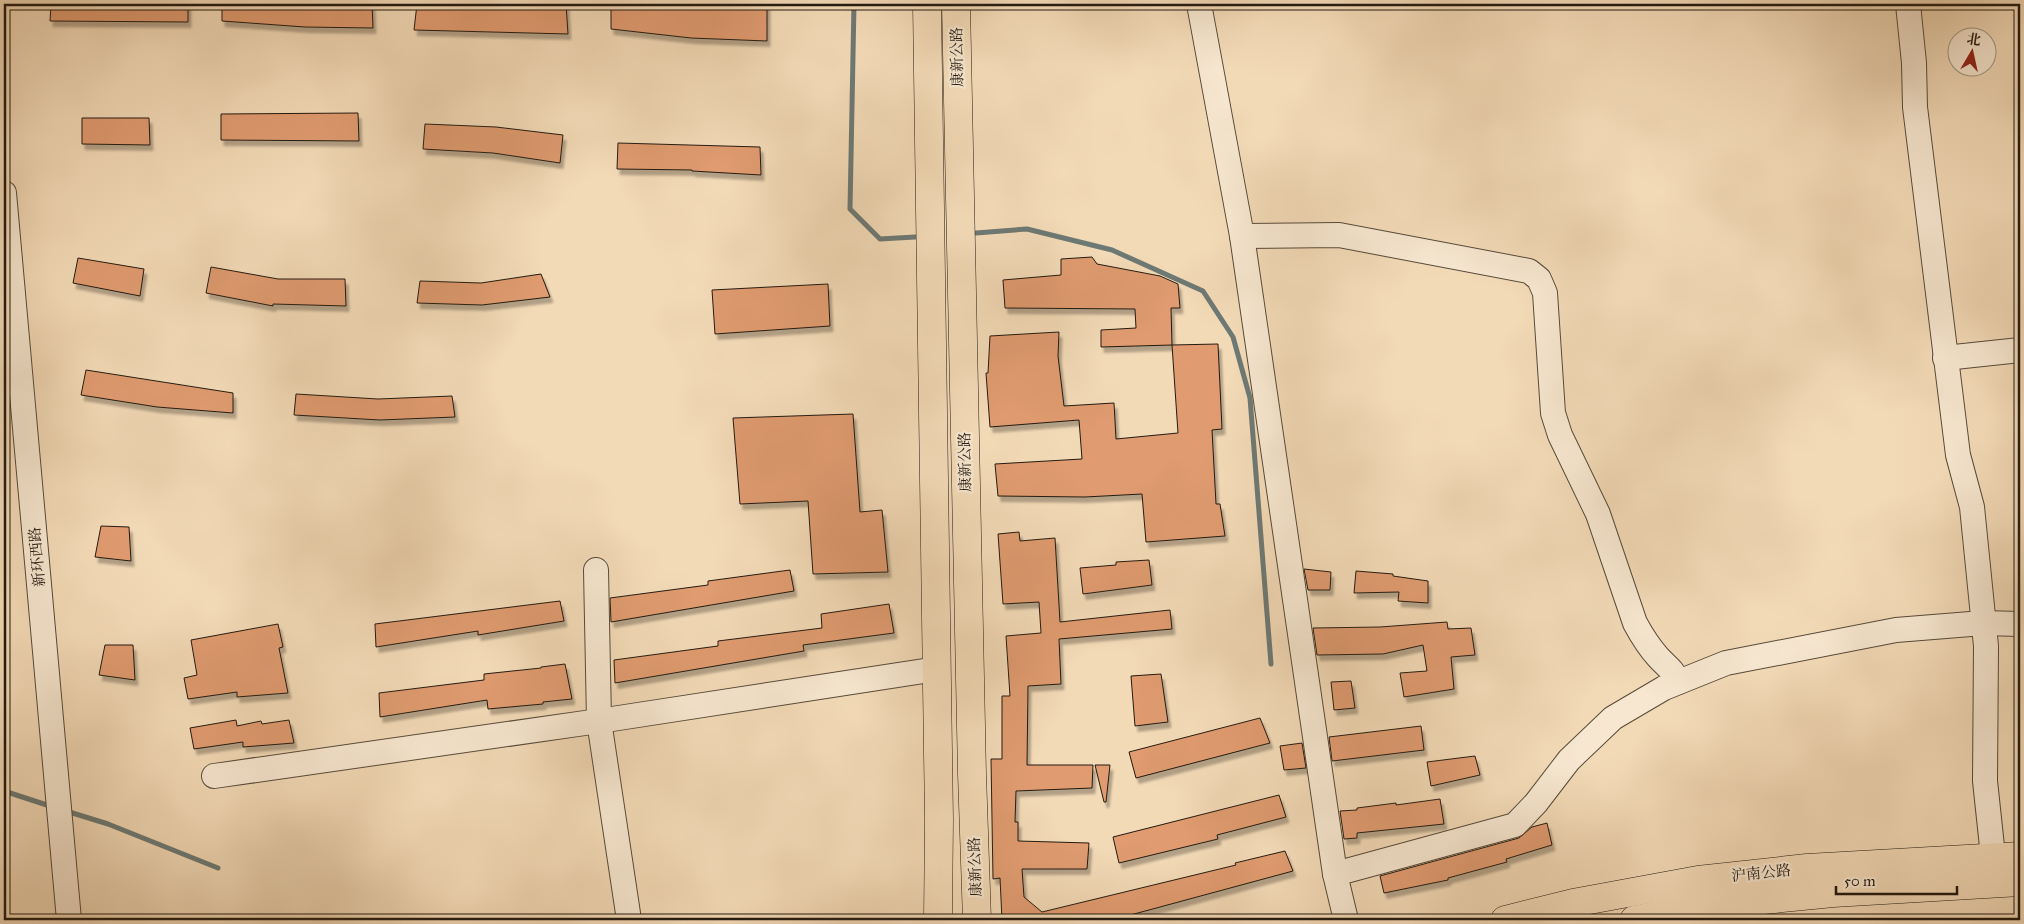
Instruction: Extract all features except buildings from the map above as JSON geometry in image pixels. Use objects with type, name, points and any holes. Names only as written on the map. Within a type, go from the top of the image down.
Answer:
[{"type":"main road","name":"康新公路","points":[[927,4],[939,820],[938,920]]},
{"type":"main road","name":"康新公路","points":[[956,4],[971,764],[977,920]]},
{"type":"main road","name":"沪南公路","points":[[1505,920],[1573,903],[1698,880],[1808,868],[1993,856],[2020,856]]},
{"type":"main road","name":"沪南公路","points":[[1634,920],[1704,906],[1833,893],[2020,882]]},
{"type":"street","points":[[1199,4],[1242,236],[1335,874],[1346,920]]},
{"type":"street","points":[[1908,4],[1914,63],[1915,107],[1945,358],[1958,455],[1972,507],[1984,623],[1986,646],[1986,781],[1993,856]]},
{"type":"street","name":"新环西路","points":[[4,193],[70,920]]},
{"type":"street","points":[[1242,236],[1340,235],[1529,272],[1539,279],[1545,293],[1553,413],[1560,435],[1598,514],[1635,623],[1643,638],[1660,659],[1674,672],[1678,682]]},
{"type":"street","points":[[1945,358],[2020,350]]},
{"type":"street","points":[[596,570],[599,721],[629,920]]},
{"type":"street","points":[[1335,874],[1516,825],[1536,803],[1569,760],[1614,718],[1664,688],[1726,663],[1896,630],[1984,623],[2020,624]]},
{"type":"street","points":[[214,776],[599,721],[937,669]]},
{"type":"waterway","points":[[854,4],[850,209],[880,239],[915,237]]},
{"type":"waterway","points":[[976,233],[1027,229],[1112,250],[1203,291],[1233,337],[1250,398],[1271,664]]},
{"type":"waterway","points":[[4,791],[53,807]]},
{"type":"waterway","points":[[66,811],[108,824],[218,868]]}]
